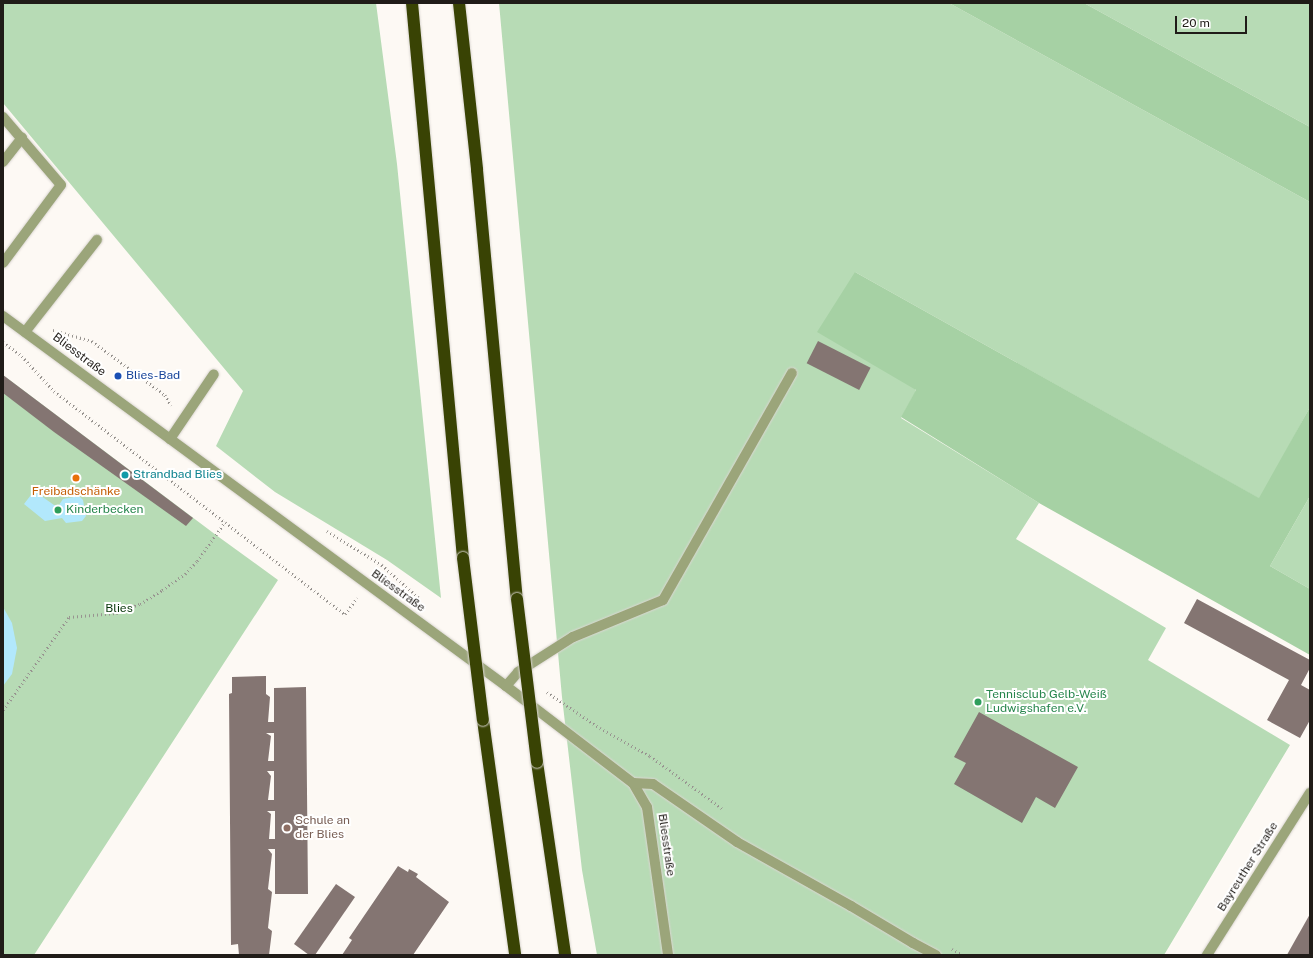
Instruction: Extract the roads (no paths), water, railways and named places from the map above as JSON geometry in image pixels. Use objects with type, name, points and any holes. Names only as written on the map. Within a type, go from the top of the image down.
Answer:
[{"type":"highway","points":[[412,3],[463,558],[483,720],[515,955]]},
{"type":"highway","points":[[459,3],[478,178],[517,599],[537,762],[565,955]]},
{"type":"street","points":[[3,116],[61,184],[3,263]]},
{"type":"street","points":[[3,162],[22,138]]},
{"type":"street","points":[[25,332],[97,240]]},
{"type":"street","name":"Bliesstraße","points":[[3,316],[506,686],[633,783],[647,807],[668,955]]},
{"type":"street","points":[[506,686],[518,672],[573,637],[663,600],[792,373]]},
{"type":"street","points":[[170,439],[214,374]]},
{"type":"street","points":[[633,783],[654,784],[737,842],[936,955]]},
{"type":"street","name":"Bayreuther Straße","points":[[1207,955],[1310,793]]},
{"type":"water","name":"Kinderbecken","points":[[34,491],[54,505],[59,505],[63,499],[79,496],[83,500],[86,516],[82,521],[66,523],[62,518],[45,521],[24,504]]},
{"type":"water","points":[[3,607],[12,623],[17,648],[12,674],[3,686]]},
{"type":"place","name":"Blies-Bad","points":[[118,376]]},
{"type":"place","name":"Strandbad Blies","points":[[125,475]]},
{"type":"place","name":"Freibadschänke","points":[[76,478]]},
{"type":"place","name":"Kinderbecken","points":[[58,510]]},
{"type":"place","name":"Tennisclub Gelb-Weiß Ludwigshafen e.V.","points":[[978,702]]},
{"type":"place","name":"Schule an der Blies","points":[[287,828]]},
{"type":"park label","name":"Blies","points":[[119,609]]}]
